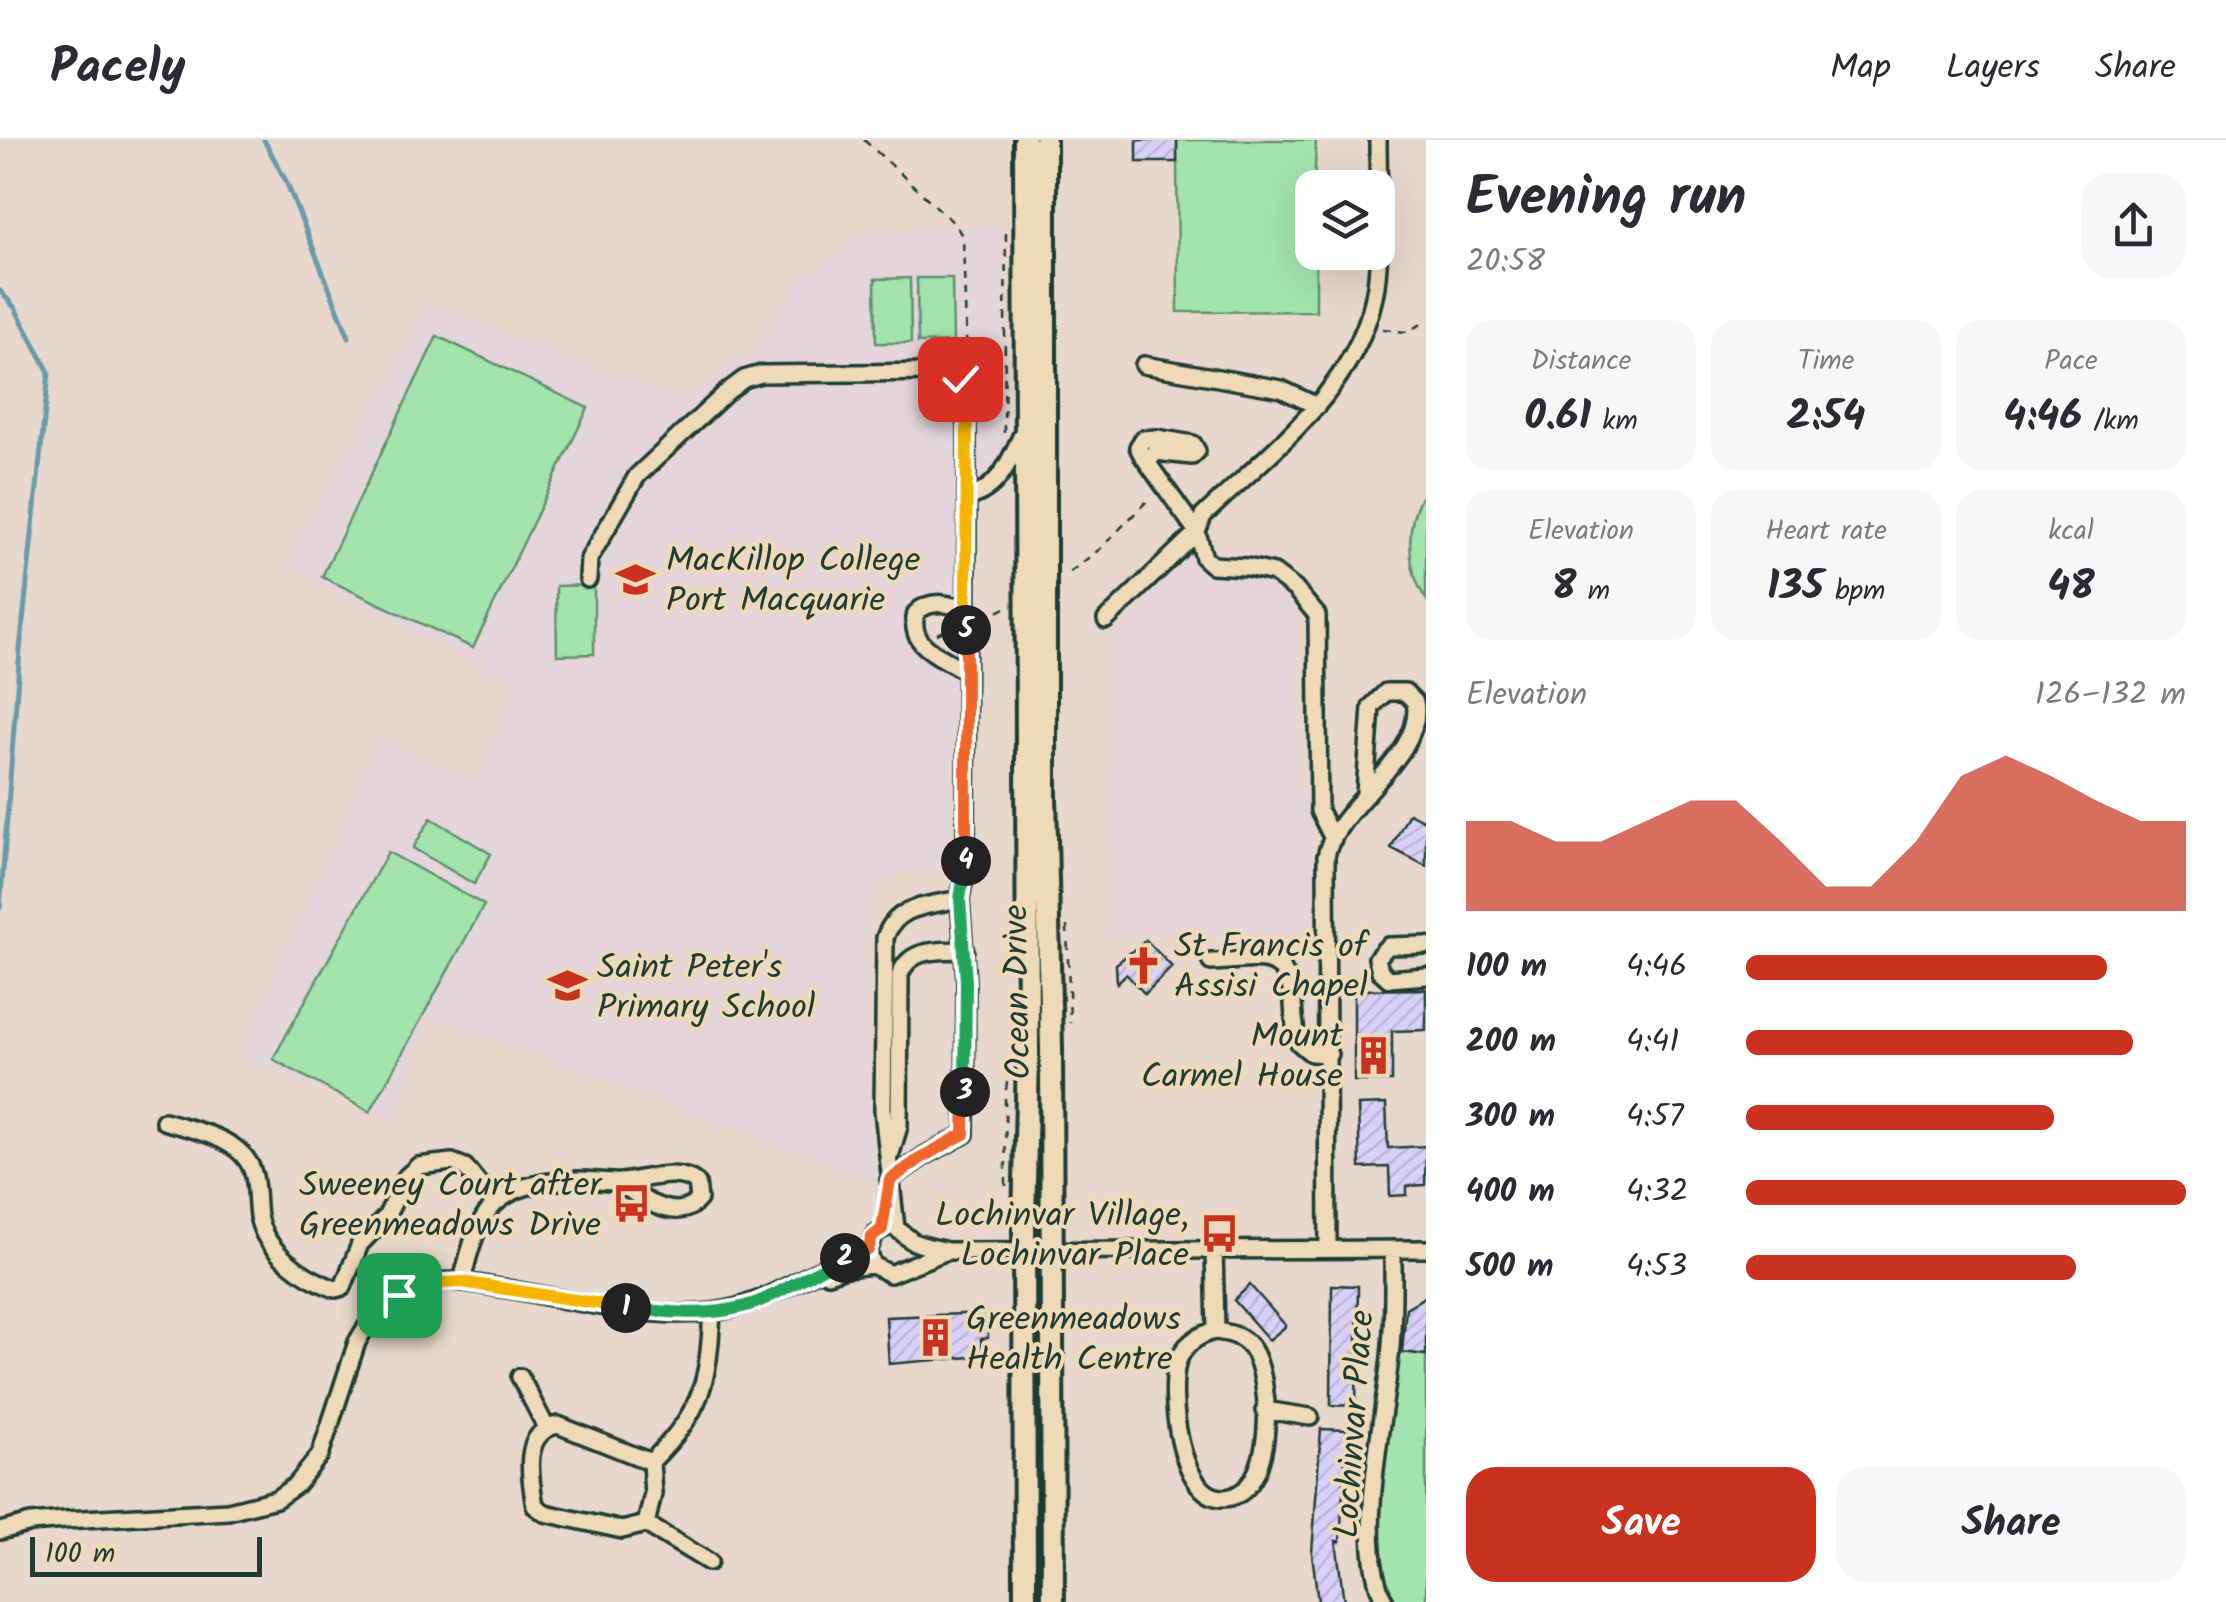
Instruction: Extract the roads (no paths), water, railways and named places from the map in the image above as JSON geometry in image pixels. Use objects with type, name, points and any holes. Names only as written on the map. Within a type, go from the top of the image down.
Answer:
[{"type":"main road","name":"Ocean Drive","points":[[1025,1602],[1026,140]]},
{"type":"main road","name":"Ocean Drive","points":[[1045,140],[1044,796],[1053,1602]]},
{"type":"street","points":[[1106,620],[1197,532],[1204,516],[1318,406],[1346,367],[1367,326],[1377,268],[1378,140]]},
{"type":"street","points":[[1144,364],[1281,389],[1318,406]]},
{"type":"street","points":[[588,578],[589,559],[637,476],[744,380],[761,374],[795,372],[945,372],[960,379],[967,394],[966,866],[960,899],[965,950],[964,1134],[924,1156],[890,1184]]},
{"type":"street","points":[[967,498],[988,490],[1002,474],[1026,424]]},
{"type":"street","points":[[1148,463],[1197,532],[1204,558],[1212,565],[1274,573],[1296,589],[1317,615],[1319,810],[1333,839]]},
{"type":"street","points":[[966,613],[957,606],[930,604],[916,614],[914,623],[915,634],[925,648],[966,672]]},
{"type":"street","points":[[1328,1248],[1328,849],[1415,726],[1415,702],[1404,692],[1386,692],[1371,707],[1365,792]]},
{"type":"street","points":[[889,1228],[890,1184],[883,1110],[884,938],[888,926],[906,910],[960,899]]},
{"type":"street","points":[[1426,945],[1388,946],[1377,958],[1380,972],[1390,979],[1426,976]]},
{"type":"street","points":[[888,1162],[898,1126],[900,987],[904,962],[918,953],[965,950]]},
{"type":"street","points":[[1211,962],[1268,961],[1284,968],[1290,979],[1299,1043],[1311,1053],[1329,1054]]},
{"type":"street","points":[[164,1120],[221,1140],[245,1156],[253,1170],[258,1214],[268,1242],[280,1256],[336,1288],[343,1287],[360,1244],[386,1217],[406,1177],[418,1166],[452,1162],[465,1167],[494,1203]]},
{"type":"street","points":[[462,1282],[472,1237],[494,1203],[546,1182],[620,1182]]},
{"type":"street","points":[[889,1228],[912,1241],[947,1251],[1426,1248]]},
{"type":"street","points":[[870,1258],[872,1237],[889,1228]]},
{"type":"street","points":[[870,1258],[890,1274],[902,1272],[914,1254],[912,1241]]},
{"type":"street","name":"Lochinvar Place","points":[[1385,1602],[1376,1577],[1373,1518],[1391,1348],[1393,1248]]},
{"type":"street","points":[[1214,1249],[1216,1331]]},
{"type":"street","points":[[911,1263],[947,1251]]},
{"type":"street","points":[[0,1532],[31,1523],[228,1511],[276,1498],[296,1485],[320,1455],[357,1342],[378,1309],[421,1284],[462,1282],[683,1314],[764,1300],[790,1286],[802,1287],[870,1258]]},
{"type":"street","points":[[646,1524],[653,1494],[651,1462],[679,1434],[703,1391],[712,1312]]},
{"type":"street","points":[[1216,1331],[1240,1337],[1250,1346],[1262,1374],[1265,1410],[1260,1468],[1246,1489],[1221,1498],[1198,1487],[1186,1464],[1177,1366],[1192,1341],[1216,1331]]},
{"type":"street","points":[[520,1377],[546,1427]]},
{"type":"street","points":[[1265,1410],[1310,1417]]},
{"type":"street","points":[[651,1462],[568,1428],[546,1427],[538,1432],[531,1452],[535,1506],[544,1513],[622,1530],[646,1524],[709,1562]]},
{"type":"waterway","points":[[264,140],[286,181],[349,337]]},
{"type":"waterway","points":[[0,291],[15,308],[49,372],[20,650],[0,908]]},
{"type":"place","name":"MacKillop College Port Macquarie","points":[[636,579]]},
{"type":"place","name":"St Francis of Assisi Chapel","points":[[1144,965]]},
{"type":"place","name":"Saint Peter's Primary School","points":[[567,986]]},
{"type":"place","name":"Mount Carmel House","points":[[1373,1055]]},
{"type":"place","name":"Sweeney Court after Greenmeadows Drive","points":[[631,1204]]},
{"type":"place","name":"Lochinvar Village, Lochinvar Place","points":[[1219,1234]]},
{"type":"place","name":"Greenmeadows Health Centre","points":[[936,1338]]}]
